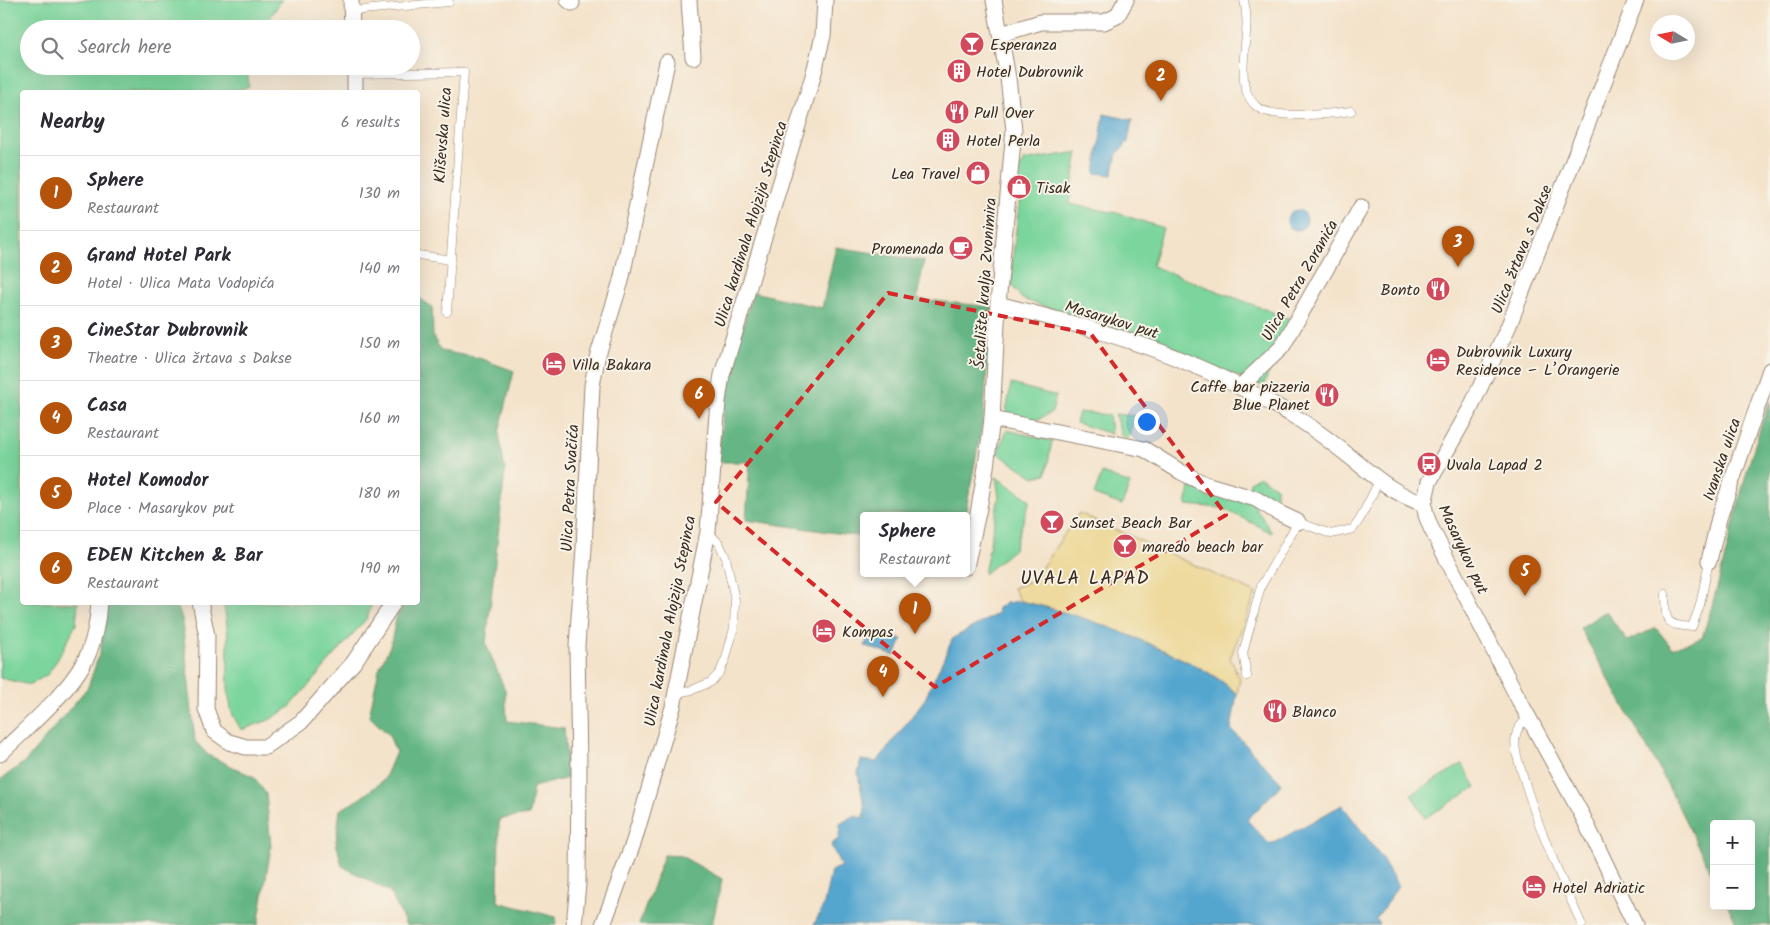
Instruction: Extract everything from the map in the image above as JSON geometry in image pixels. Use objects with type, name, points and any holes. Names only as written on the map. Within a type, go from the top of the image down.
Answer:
[{"type":"street","points":[[688,0],[693,57]]},
{"type":"street","name":"Ulica kardinala Alojzija Stepinca","points":[[603,925],[634,841],[676,693],[708,532],[717,410],[722,375],[813,76],[823,36],[824,0]]},
{"type":"street","name":"Šetalište kralja Zvonimira","points":[[970,549],[981,500],[992,419],[998,304],[1014,130],[1001,34],[994,0]]},
{"type":"street","points":[[1001,34],[1041,22],[1104,22],[1117,16],[1126,0]]},
{"type":"street","name":"Ulica žrtava s Dakse","points":[[1424,504],[1429,482],[1470,409],[1510,325],[1636,0]]},
{"type":"street","points":[[351,5],[352,20]]},
{"type":"street","name":"Ulica Petra Svačića","points":[[574,925],[578,884],[577,646],[592,386],[597,358],[621,281],[667,62]]},
{"type":"street","points":[[355,90],[356,75]]},
{"type":"street","name":"Ulica Petra Zoranića","points":[[1240,386],[1282,347],[1361,207]]},
{"type":"street","name":"Masarykov put","points":[[998,304],[1117,337],[1190,363],[1240,386],[1312,427],[1379,481],[1408,499],[1424,504],[1431,528],[1519,700],[1582,816],[1635,925]]},
{"type":"street","name":"Ivanska ulica","points":[[1709,561],[1720,518],[1770,370]]},
{"type":"street","points":[[992,419],[1144,449],[1181,472],[1205,484],[1256,498],[1277,512],[1298,522]]},
{"type":"street","points":[[0,754],[56,699],[77,673],[89,653],[95,635],[100,605]]},
{"type":"street","points":[[201,605],[207,636],[206,709],[214,731],[229,742],[246,747],[265,747],[301,722],[354,662],[392,605]]},
{"type":"lane","points":[[1244,0],[1248,21],[1244,81],[1248,96],[1258,107],[1272,112],[1321,115],[1351,111]]},
{"type":"lane","points":[[351,5],[449,2]]},
{"type":"lane","name":"Kliševska ulica","points":[[420,71],[464,72],[447,312]]},
{"type":"lane","points":[[420,255],[451,260]]},
{"type":"lane","points":[[1247,676],[1243,653],[1261,586],[1298,522],[1331,534],[1353,529],[1379,481]]},
{"type":"lane","points":[[676,693],[692,690],[711,682],[720,672],[734,628],[735,600],[726,558],[719,543],[708,532]]},
{"type":"lane","points":[[1665,594],[1666,618],[1671,623],[1692,627],[1700,605],[1709,561]]},
{"type":"lane","points":[[1529,717],[1518,728],[1516,733],[1515,742],[1520,764],[1539,826],[1582,925]]},
{"type":"highlighted area","points":[[888,293],[1091,334],[1226,515],[935,687],[716,502]]},
{"type":"green space","points":[[0,0],[282,0],[268,20],[20,20],[20,75],[248,75],[249,87],[234,90],[20,90],[20,605],[78,605],[76,624],[48,674],[30,685],[0,678]]},
{"type":"green space","points":[[1078,152],[1069,204],[1117,213],[1163,228],[1152,266],[1293,320],[1263,386],[1141,338],[1022,299],[1012,285],[1012,263],[1020,197],[1016,197],[1020,165],[1022,166],[1023,161]]},
{"type":"green space","points":[[836,247],[924,261],[917,299],[992,307],[983,420],[966,512],[860,512],[860,536],[746,520],[750,462],[717,462],[728,376],[753,292],[822,308]]},
{"type":"green space","points":[[420,298],[432,307],[433,336],[441,351],[479,358],[514,371],[499,433],[505,471],[486,644],[505,690],[507,721],[564,728],[568,778],[533,787],[529,815],[499,819],[498,902],[556,917],[556,925],[406,925],[390,892],[342,866],[336,842],[340,810],[358,800],[384,780],[396,752],[389,735],[369,716],[379,669],[390,646],[397,615],[404,605],[420,605]]},
{"type":"green space","points":[[1011,384],[1056,396],[1052,412],[1037,420],[1006,413]]},
{"type":"green space","points":[[1770,401],[1770,925],[1737,925],[1730,910],[1755,910],[1755,820],[1710,820],[1710,870],[1662,774],[1580,628],[1606,611],[1627,641],[1656,628],[1672,648],[1702,638],[1750,460]]},
{"type":"green space","points":[[1079,412],[1109,415],[1111,434],[1076,423]]},
{"type":"green space","points":[[1115,414],[1135,416],[1128,439],[1121,435]]},
{"type":"green space","points":[[1007,430],[1052,441],[1046,474],[1034,477],[997,453]]},
{"type":"green space","points":[[1102,473],[1130,484],[1122,505],[1094,495]]},
{"type":"green space","points":[[1259,476],[1276,487],[1276,498],[1249,492],[1250,482]]},
{"type":"green space","points":[[996,477],[1030,500],[1014,549],[984,574],[999,497]]},
{"type":"green space","points":[[1190,487],[1252,502],[1272,533],[1222,508],[1186,505]]},
{"type":"green space","points":[[108,605],[177,605],[182,619],[195,741],[208,755],[254,777],[266,794],[271,847],[258,925],[0,925],[0,780],[26,761],[88,687],[100,652]]},
{"type":"green space","points":[[224,605],[371,605],[367,618],[290,707],[269,720],[241,730],[232,712],[229,696],[226,616]]},
{"type":"green space","points":[[1462,764],[1476,787],[1425,818],[1411,794]]},
{"type":"green space","points":[[664,855],[681,856],[722,879],[712,925],[639,925]]},
{"type":"sand","points":[[1079,513],[1256,593],[1230,658],[1240,679],[1237,694],[1203,670],[1112,628],[1039,605],[1020,601],[1013,588],[1033,580]]},
{"type":"water","points":[[1104,114],[1132,120],[1128,142],[1117,154],[1112,175],[1095,173]]},
{"type":"water","points":[[1297,210],[1304,213],[1307,220],[1304,227],[1297,230],[1290,227],[1287,220],[1290,213]]},
{"type":"water","points":[[1020,601],[1076,616],[1112,628],[1147,643],[1203,670],[1237,694],[1231,729],[1282,784],[1247,820],[1270,845],[1342,805],[1380,855],[1398,886],[1376,919],[1379,925],[814,925],[824,904],[831,871],[841,866],[831,845],[839,838],[840,824],[853,816],[863,818],[865,810],[858,774],[861,760],[877,762],[925,699],[953,638],[997,614],[998,608],[1006,603]]},
{"type":"water","points":[[870,629],[902,639],[895,656],[865,646]]},
{"type":"place","name":"Esperanza","points":[[972,44]]},
{"type":"place","name":"Hotel Dubrovnik","points":[[959,71]]},
{"type":"place","name":"Grand Hotel Park","points":[[1161,101]]},
{"type":"place","name":"Pull Over","points":[[957,112]]},
{"type":"place","name":"Hotel Perla","points":[[948,140]]},
{"type":"place","name":"Lea Travel","points":[[978,173]]},
{"type":"place","name":"Tisak","points":[[1019,187]]},
{"type":"place","name":"Promenada","points":[[961,248]]},
{"type":"place","name":"CineStar Dubrovnik","points":[[1458,267]]},
{"type":"place","name":"Bonto","points":[[1438,289]]},
{"type":"place","name":"Dubrovnik Luxury Residence – L’Orangerie","points":[[1438,360]]},
{"type":"place","name":"Villa Bakara","points":[[554,364]]},
{"type":"place","name":"Caffe bar pizzeria Blue Planet","points":[[1327,395]]},
{"type":"place","name":"EDEN Kitchen & Bar","points":[[699,419]]},
{"type":"place","name":"Uvala Lapad 2","points":[[1429,464]]},
{"type":"place","name":"Sunset Beach Bar","points":[[1052,522]]},
{"type":"place","name":"maredo beach bar","points":[[1125,546]]},
{"type":"place","name":"Hotel Komodor","points":[[1525,596]]},
{"type":"place","name":"Kompas","points":[[824,631]]},
{"type":"place","name":"Sphere","points":[[915,634]]},
{"type":"place","name":"Casa","points":[[883,697]]},
{"type":"place","name":"Blanco","points":[[1275,711]]},
{"type":"place","name":"Hotel Adriatic","points":[[1534,887]]},
{"type":"district","name":"UVALA LAPAD","points":[[1085,577]]}]
